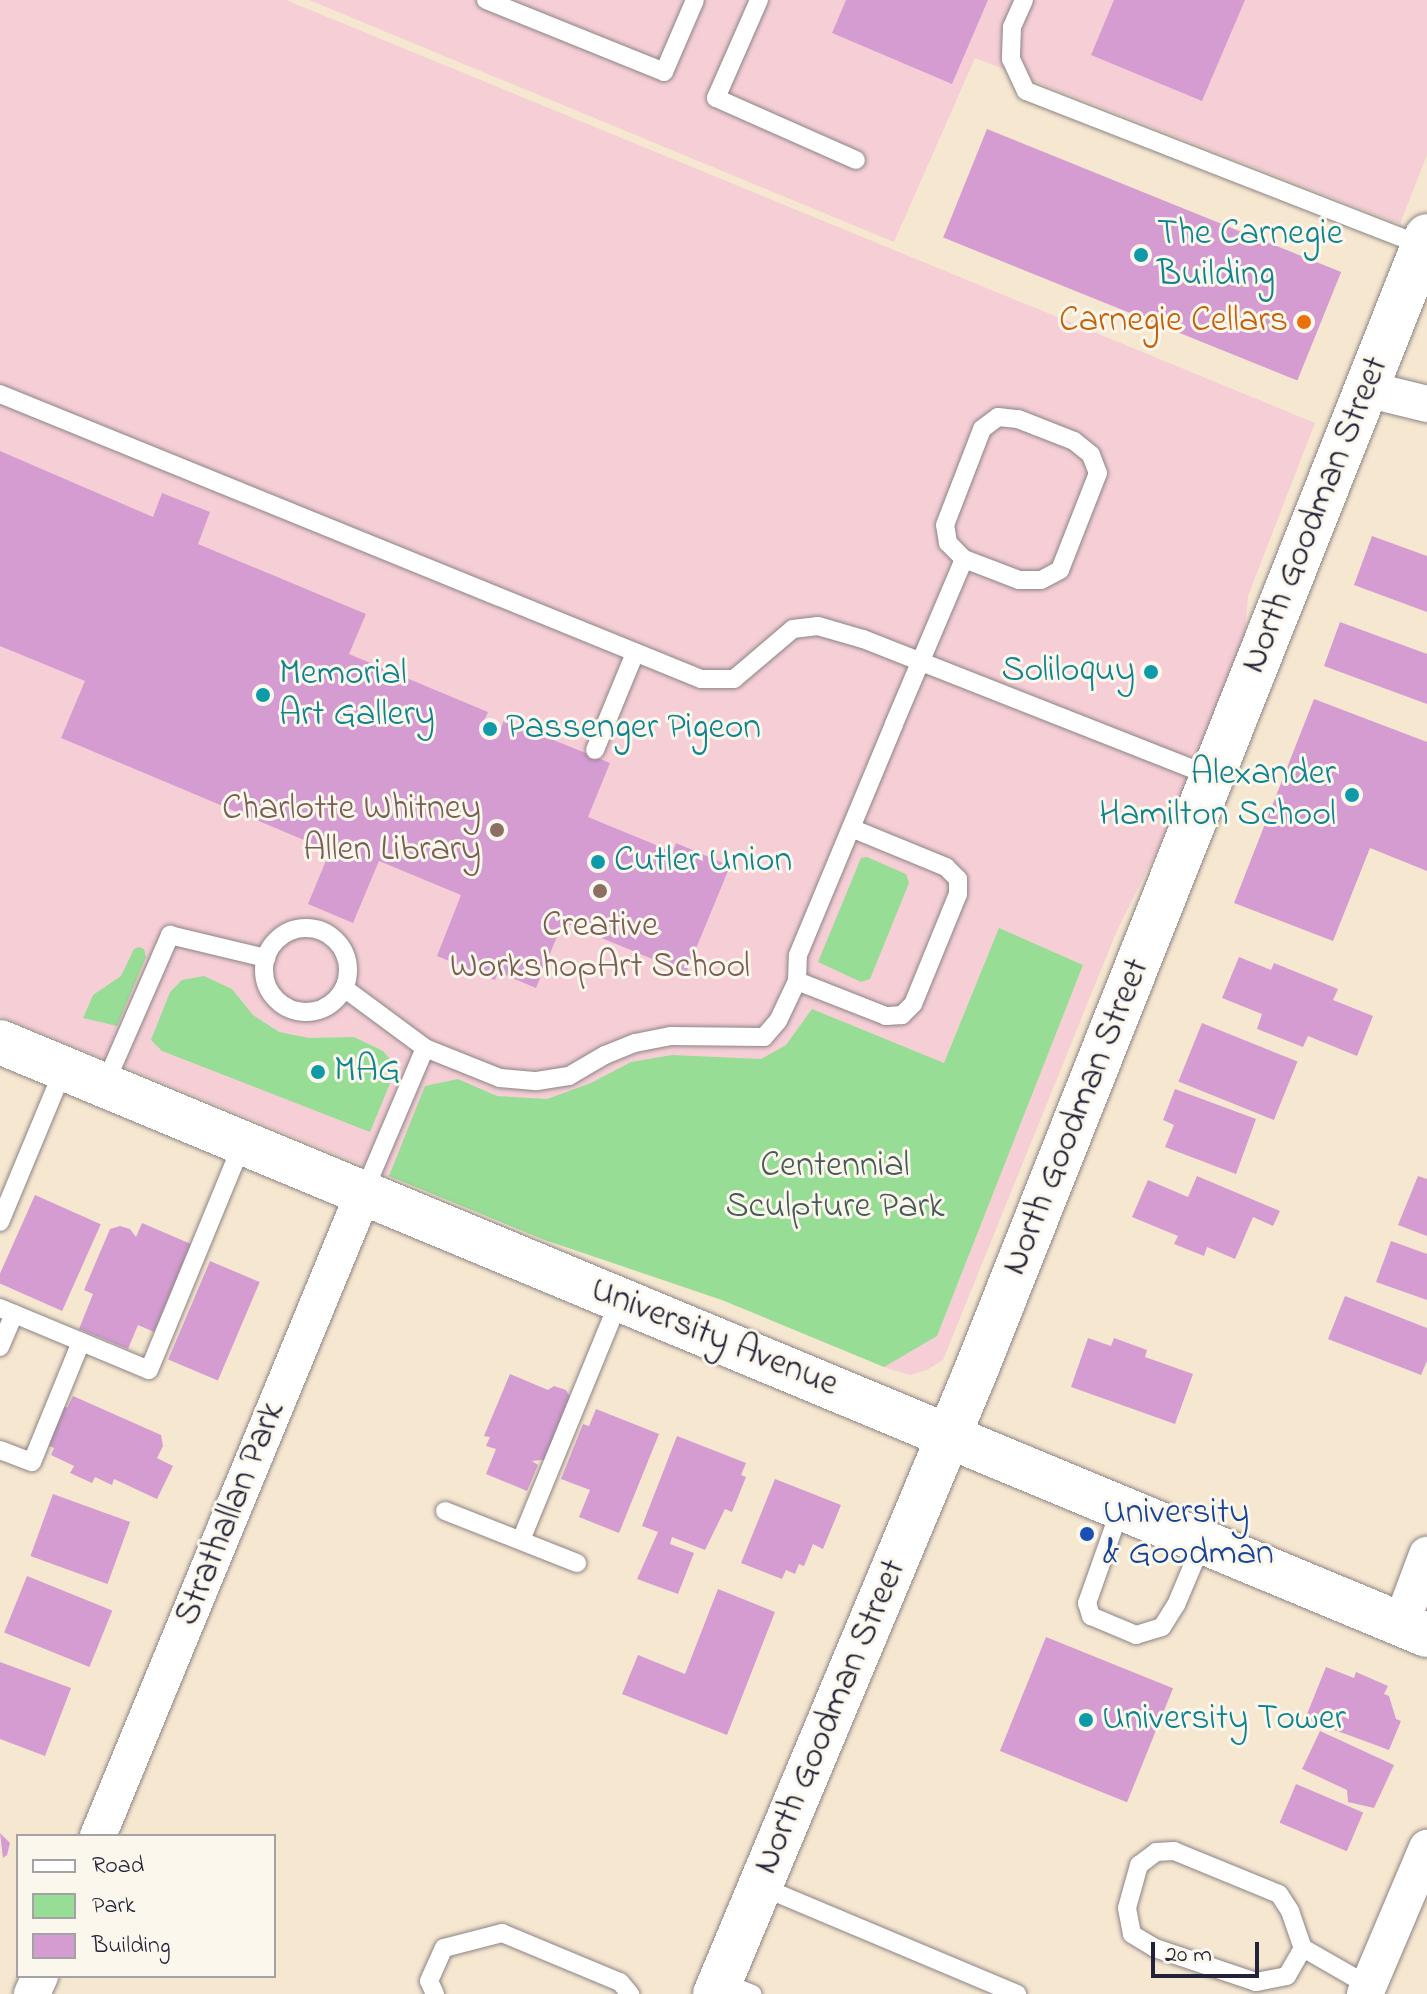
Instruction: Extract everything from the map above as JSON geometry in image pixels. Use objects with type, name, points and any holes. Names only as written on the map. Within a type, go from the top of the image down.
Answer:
[{"type":"main road","name":"North Goodman Street","points":[[730,1990],[760,1886],[949,1435],[1425,241]]},
{"type":"main road","name":"University Avenue","points":[[0,1042],[1414,1630]]},
{"type":"street","points":[[1366,389],[1427,404]]},
{"type":"street","name":"Strathallan Park","points":[[99,1834],[364,1192]]},
{"type":"street","points":[[1414,1630],[1427,1555]]},
{"type":"street","points":[[1367,1990],[1427,1848]]},
{"type":"lane","points":[[486,0],[664,72],[695,0]]},
{"type":"lane","points":[[759,0],[716,98],[856,160]]},
{"type":"lane","points":[[1024,0],[1012,27],[1011,59],[1026,91],[1425,241]]},
{"type":"lane","points":[[0,394],[701,679],[734,679],[793,629],[818,626],[921,662],[1213,777]]},
{"type":"lane","points":[[998,417],[1018,419],[1074,441],[1091,455],[1098,473],[1060,570],[1041,580],[1019,580],[964,559],[948,543],[945,525],[982,429],[998,417]]},
{"type":"lane","points":[[344,988],[425,1048],[500,1078],[537,1081],[569,1076],[605,1055],[635,1043],[671,1036],[764,1037],[778,1021],[797,981],[798,955],[964,559]]},
{"type":"lane","points":[[595,750],[635,653]]},
{"type":"lane","points":[[797,981],[886,1016],[902,1015],[913,1004],[958,894],[958,879],[946,867],[851,828]]},
{"type":"lane","points":[[295,929],[323,931],[343,949],[348,961],[344,988],[325,1007],[312,1011],[286,1006],[267,985],[266,958],[272,945],[295,929]]},
{"type":"lane","points":[[105,1084],[170,935],[266,958]]},
{"type":"lane","points":[[364,1192],[425,1048]]},
{"type":"lane","points":[[0,1222],[64,1068]]},
{"type":"lane","points":[[0,1347],[7,1311],[149,1370],[243,1142]]},
{"type":"lane","points":[[521,1540],[620,1299]]},
{"type":"lane","points":[[0,1450],[32,1462],[81,1342]]},
{"type":"lane","points":[[1121,1507],[1087,1603],[1091,1616],[1136,1635],[1162,1627],[1176,1605],[1203,1541]]},
{"type":"lane","points":[[445,1511],[577,1563]]},
{"type":"lane","points":[[1303,1948],[1287,1976],[1256,1982],[1155,1948],[1132,1934],[1127,1908],[1139,1865],[1156,1852],[1174,1851],[1279,1894],[1290,1911],[1303,1948],[1367,1990]]},
{"type":"lane","points":[[760,1886],[1017,1994]]},
{"type":"lane","points":[[435,1994],[429,1981],[444,1948],[502,1933],[620,1982],[630,1994]]},
{"type":"shaded area","points":[[0,0],[286,0],[1315,423],[1248,596],[1245,633],[1177,810],[1116,933],[943,1360],[927,1370],[910,1375],[889,1369],[722,1300],[542,1239],[0,1016]]},
{"type":"shaded area","points":[[309,0],[1427,0],[1427,155],[1400,224],[975,58],[894,242]]},
{"type":"green space","points":[[867,857],[906,874],[909,883],[870,979],[861,982],[818,962],[861,858]]},
{"type":"green space","name":"Centennial Sculpture Park","points":[[999,928],[1083,965],[937,1336],[884,1367],[722,1300],[542,1239],[389,1176],[425,1086],[458,1079],[497,1096],[547,1099],[591,1083],[631,1062],[672,1055],[761,1059],[786,1045],[812,1009],[944,1063]]},
{"type":"green space","points":[[134,949],[144,949],[146,957],[117,1026],[83,1018],[93,995],[121,976]]},
{"type":"green space","points":[[204,976],[232,989],[253,1015],[279,1032],[309,1038],[354,1037],[383,1051],[390,1059],[391,1081],[370,1132],[162,1051],[151,1040],[170,992],[182,980]]},
{"type":"building","points":[[846,0],[988,0],[952,84],[832,33]]},
{"type":"building","points":[[1114,0],[1245,0],[1202,101],[1091,55]]},
{"type":"building","name":"The Carnegie Building","points":[[987,129],[1341,272],[1297,381],[943,237]]},
{"type":"building","name":"Memorial Art Gallery","points":[[0,451],[153,517],[162,493],[210,512],[198,544],[366,614],[349,654],[488,712],[480,732],[497,738],[504,720],[610,763],[588,817],[673,852],[676,843],[730,866],[686,973],[563,922],[536,988],[498,972],[495,980],[437,956],[461,895],[379,861],[353,923],[308,904],[330,851],[61,738],[85,681],[0,646]]},
{"type":"building","points":[[1372,536],[1427,556],[1427,612],[1354,585]]},
{"type":"building","points":[[1340,622],[1427,654],[1427,704],[1324,666]]},
{"type":"building","name":"Alexander Hamilton School","points":[[1314,699],[1427,742],[1427,871],[1370,848],[1333,941],[1234,903]]},
{"type":"building","points":[[1239,957],[1271,970],[1274,963],[1338,989],[1333,1000],[1373,1016],[1357,1056],[1308,1036],[1303,1047],[1257,1029],[1262,1014],[1222,998]]},
{"type":"building","points":[[1202,1023],[1297,1062],[1274,1120],[1178,1081]]},
{"type":"building","points":[[1175,1089],[1256,1119],[1236,1174],[1165,1147],[1174,1125],[1163,1120]]},
{"type":"building","points":[[1197,1176],[1280,1211],[1273,1226],[1253,1217],[1235,1259],[1207,1247],[1204,1256],[1174,1244],[1178,1236],[1132,1217],[1148,1180],[1188,1197]]},
{"type":"building","points":[[1418,1176],[1427,1179],[1427,1236],[1398,1225]]},
{"type":"building","points":[[35,1195],[101,1224],[62,1311],[0,1283],[0,1274]]},
{"type":"building","points":[[142,1223],[191,1244],[154,1332],[138,1325],[128,1349],[79,1329],[93,1294],[84,1290],[110,1229],[120,1226],[130,1229],[136,1237]]},
{"type":"building","points":[[1391,1241],[1427,1254],[1427,1300],[1376,1282]]},
{"type":"building","points":[[210,1261],[260,1282],[218,1381],[168,1359]]},
{"type":"building","points":[[1345,1296],[1427,1328],[1427,1361],[1421,1375],[1328,1339]]},
{"type":"building","points":[[1088,1338],[1111,1346],[1114,1338],[1147,1350],[1145,1357],[1193,1374],[1175,1424],[1071,1387]]},
{"type":"building","points":[[510,1374],[548,1390],[554,1386],[566,1390],[571,1399],[549,1459],[532,1461],[538,1465],[527,1491],[486,1474],[496,1449],[486,1446],[490,1437],[484,1436]]},
{"type":"building","points":[[73,1396],[161,1435],[163,1446],[157,1458],[173,1466],[157,1499],[114,1479],[112,1485],[95,1477],[92,1483],[70,1473],[74,1466],[51,1455],[54,1448],[42,1442],[59,1404],[67,1408]]},
{"type":"building","points":[[596,1409],[659,1434],[619,1533],[579,1517],[590,1490],[561,1479],[583,1424],[589,1426]]},
{"type":"building","points":[[677,1436],[746,1463],[741,1475],[746,1477],[732,1512],[725,1509],[705,1550],[672,1537],[670,1544],[694,1553],[678,1594],[637,1579],[658,1532],[642,1526]]},
{"type":"building","points":[[775,1479],[841,1505],[823,1549],[813,1544],[804,1566],[799,1564],[795,1574],[786,1570],[782,1579],[741,1563]]},
{"type":"building","points":[[53,1494],[130,1522],[107,1584],[30,1556]]},
{"type":"building","points":[[27,1576],[112,1610],[89,1667],[4,1633]]},
{"type":"building","points":[[718,1589],[775,1612],[727,1735],[622,1694],[638,1655],[685,1674]]},
{"type":"building","name":"University Tower","points":[[1046,1637],[1173,1688],[1127,1802],[1000,1751]]},
{"type":"building","points":[[0,1662],[71,1688],[45,1756],[0,1739]]},
{"type":"building","points":[[1326,1667],[1354,1678],[1356,1672],[1388,1686],[1384,1694],[1389,1696],[1396,1719],[1401,1721],[1389,1750],[1305,1719]]},
{"type":"building","points":[[1320,1731],[1394,1765],[1374,1808],[1348,1802],[1347,1790],[1302,1769]]},
{"type":"building","points":[[1296,1784],[1363,1813],[1347,1851],[1280,1823]]},
{"type":"building","points":[[0,1833],[10,1843],[3,1858]]},
{"type":"place","name":"The Carnegie Building","points":[[1141,255]]},
{"type":"place","name":"Carnegie Cellars","points":[[1304,322]]},
{"type":"place","name":"Soliloquy","points":[[1151,672]]},
{"type":"place","name":"Memorial Art Gallery","points":[[263,695]]},
{"type":"place","name":"Passenger Pigeon","points":[[490,729]]},
{"type":"place","name":"Alexander Hamilton School","points":[[1352,795]]},
{"type":"place","name":"Charlotte Whitney Allen Library","points":[[497,830]]},
{"type":"place","name":"Cutler Union","points":[[598,862]]},
{"type":"place","name":"Creative WorkshopArt School","points":[[600,891]]},
{"type":"place","name":"MAG","points":[[318,1072]]},
{"type":"place","name":"University & Goodman","points":[[1087,1534]]},
{"type":"place","name":"University Tower","points":[[1086,1720]]}]
